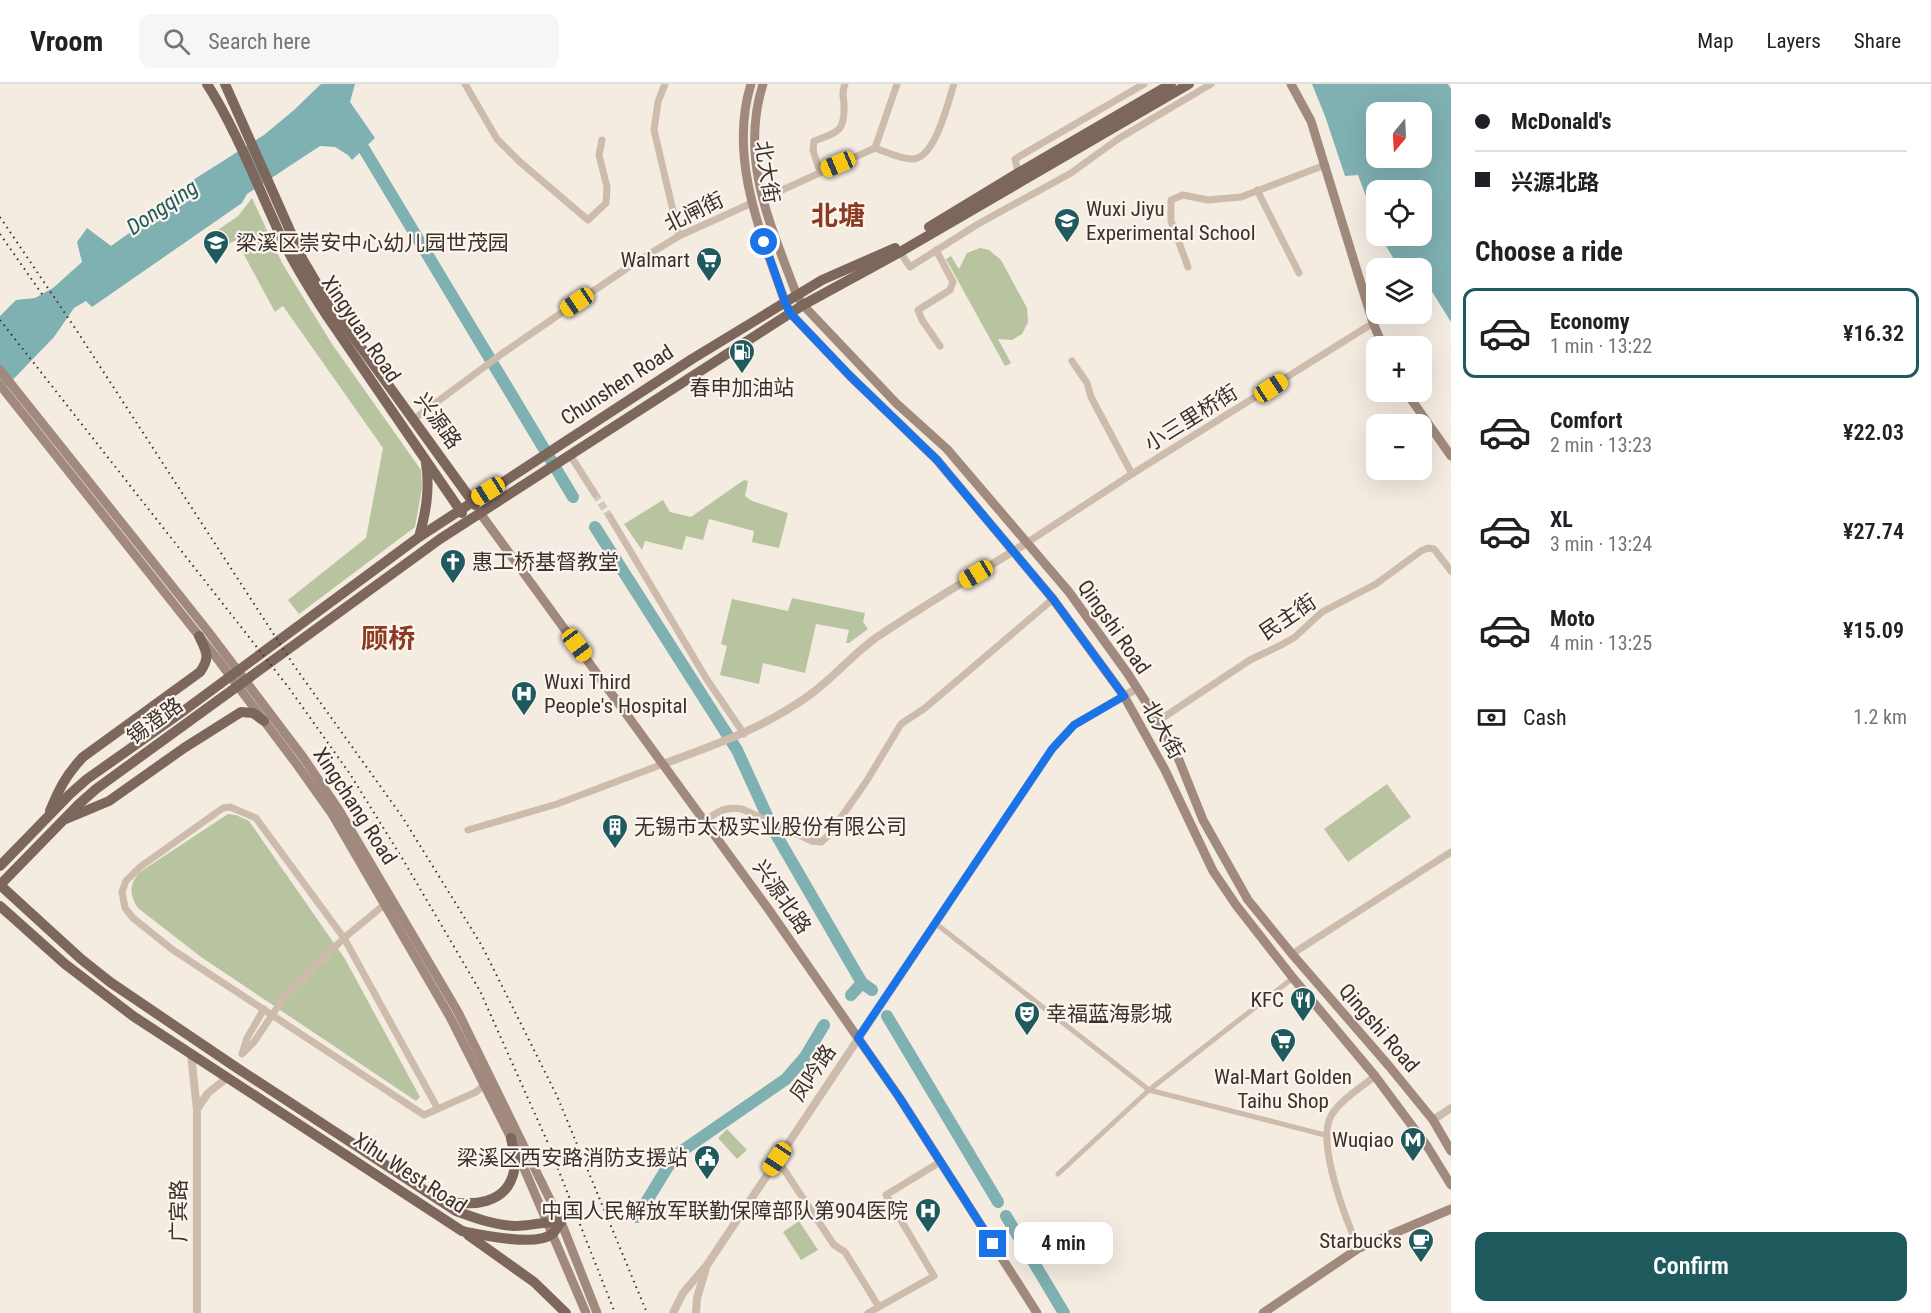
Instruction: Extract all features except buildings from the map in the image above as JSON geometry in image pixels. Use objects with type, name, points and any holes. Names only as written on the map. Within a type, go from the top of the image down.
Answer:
[{"type":"main road","name":"Xingyuan Road","points":[[207,84],[270,198],[286,247],[307,284],[468,520]]},
{"type":"main road","points":[[225,84],[270,198]]},
{"type":"main road","name":"北大街","points":[[750,84],[743,122],[742,148],[752,203],[788,308],[850,376],[937,460],[1053,599],[1124,696],[1165,770],[1213,871],[1236,905],[1293,978],[1375,1076],[1427,1146],[1451,1185]]},
{"type":"main road","points":[[763,84],[755,129],[754,161],[762,199],[800,300]]},
{"type":"main road","points":[[1100,131],[1171,84]]},
{"type":"main road","points":[[1100,131],[1189,84]]},
{"type":"main road","points":[[1291,84],[1311,120],[1366,300]]},
{"type":"main road","name":"Chunshen Road","points":[[800,300],[822,280],[897,246],[1100,131]]},
{"type":"main road","name":"Chunshen Road","points":[[347,605],[468,520],[565,458],[800,300],[900,252],[1020,177]]},
{"type":"main road","name":"兴源路","points":[[270,198],[326,299],[480,513]]},
{"type":"main road","name":"Qingshi Road","points":[[800,300],[896,403],[947,449],[1069,591],[1125,669],[1158,721],[1177,755],[1203,820],[1248,900],[1433,1120],[1451,1151]]},
{"type":"main road","name":"Chunshen Road","points":[[182,712],[459,509],[692,358],[788,308]]},
{"type":"main road","name":"Xingchang Road","points":[[0,370],[29,413],[199,636],[223,659]]},
{"type":"main road","name":"Xingchang Road","points":[[0,385],[29,413],[248,693],[303,757],[339,810],[458,1012],[561,1222],[597,1313]]},
{"type":"main road","points":[[1413,402],[1451,456]]},
{"type":"main road","points":[[418,537],[427,502],[429,483],[426,460]]},
{"type":"main road","name":"兴源北路","points":[[480,513],[705,821],[858,1038],[1037,1313]]},
{"type":"main road","name":"锡澄路","points":[[0,885],[96,789],[347,605]]},
{"type":"main road","points":[[46,818],[69,771],[83,758],[200,672],[206,664],[207,652],[199,636]]},
{"type":"main road","name":"Xingchang Road","points":[[248,693],[264,721],[332,814],[450,1017],[511,1138],[586,1313]]},
{"type":"main road","name":"锡澄路","points":[[0,866],[87,779],[182,712]]},
{"type":"main road","points":[[63,820],[109,801],[184,748],[241,712],[253,713],[264,721]]},
{"type":"main road","name":"Xihu West Road","points":[[0,885],[81,959],[103,976],[348,1142],[456,1211],[491,1223],[512,1226],[532,1225],[546,1221],[561,1222]]},
{"type":"main road","name":"Xihu West Road","points":[[0,906],[65,964],[113,1002],[462,1231],[520,1240],[541,1238],[552,1234]]},
{"type":"main road","points":[[434,1197],[466,1205],[479,1204],[504,1191],[514,1173],[511,1138]]},
{"type":"main road","points":[[341,1152],[348,1142]]},
{"type":"main road","points":[[1263,1313],[1359,1248],[1451,1209]]},
{"type":"main road","points":[[552,1234],[561,1222]]},
{"type":"main road","points":[[462,1231],[534,1282],[566,1313]]},
{"type":"street","points":[[465,84],[497,139],[520,162],[588,220],[606,203],[607,187],[599,155],[602,140]]},
{"type":"street","points":[[665,84],[658,102],[654,130],[679,236]]},
{"type":"street","points":[[820,172],[813,150],[813,141],[832,135],[841,129],[844,118],[843,89],[845,84]]},
{"type":"street","points":[[875,148],[897,84]]},
{"type":"street","points":[[762,199],[875,148],[906,159],[914,160],[922,156],[936,138],[954,84]]},
{"type":"street","points":[[1020,177],[1015,159],[1144,84]]},
{"type":"street","points":[[900,252],[910,267],[1004,209],[1071,173],[1118,139],[1211,84]]},
{"type":"street","points":[[1188,267],[1171,221],[1171,200],[1183,195],[1208,200],[1241,197],[1325,165]]},
{"type":"street","points":[[1257,190],[1299,273]]},
{"type":"street","name":"北闸街","points":[[414,419],[503,353],[633,264],[679,236],[752,203]]},
{"type":"street","points":[[936,250],[953,282],[950,290],[918,310],[922,320],[940,346]]},
{"type":"street","name":"小三里桥街","points":[[1028,542],[1371,324]]},
{"type":"street","points":[[1072,361],[1087,383],[1091,397],[1132,474]]},
{"type":"street","points":[[565,458],[595,494]]},
{"type":"street","points":[[610,517],[741,735]]},
{"type":"street","points":[[468,830],[557,804],[716,745],[776,717],[813,693],[874,639],[1028,542]]},
{"type":"street","name":"民主街","points":[[1158,721],[1250,660],[1283,645],[1322,612],[1376,584],[1420,551],[1428,548],[1437,552],[1451,571]]},
{"type":"street","points":[[705,821],[722,809],[731,807],[742,809],[812,841],[821,842],[828,836],[866,782],[901,724],[925,708],[1053,599]]},
{"type":"street","name":"凤吟路","points":[[707,1264],[1052,749],[1074,725],[1136,689]]},
{"type":"street","points":[[438,1109],[344,938],[255,818],[230,807],[223,808],[140,867],[126,880],[122,892],[125,908],[133,918],[173,950],[424,1115],[438,1109],[476,1092],[484,1085]]},
{"type":"street","points":[[1292,954],[1451,852]]},
{"type":"street","points":[[234,1066],[254,1042],[285,996],[344,938],[384,905]]},
{"type":"street","points":[[935,923],[1149,1090],[1325,1135]]},
{"type":"street","points":[[1058,1174],[1149,1090],[1293,978]]},
{"type":"street","points":[[242,1054],[247,1038],[264,1009]]},
{"type":"street","name":"广宾路","points":[[191,1054],[197,1110],[196,1313]]},
{"type":"street","points":[[1359,1248],[1349,1228],[1327,1152],[1325,1135],[1331,1116],[1341,1104],[1375,1076]]},
{"type":"street","points":[[197,1110],[208,1093],[228,1077]]},
{"type":"street","points":[[1433,1120],[1451,1108]]},
{"type":"street","points":[[777,1159],[834,1245],[845,1252],[879,1307]]},
{"type":"street","points":[[868,1313],[934,1276],[886,1195],[940,1162]]},
{"type":"street","points":[[673,1313],[683,1293],[707,1264]]},
{"type":"street","points":[[696,1313],[697,1298],[707,1264]]},
{"type":"green space","points":[[252,198],[282,263],[332,344],[421,470],[422,488],[415,527],[299,614],[288,600],[366,538],[383,448],[283,306],[275,312],[236,240],[220,249],[216,243],[215,232],[238,216]]},
{"type":"green space","points":[[980,248],[989,250],[1001,260],[1027,308],[1028,322],[1022,334],[1012,340],[998,339],[1011,363],[1005,366],[946,259],[951,256],[959,269],[967,253]]},
{"type":"green space","points":[[744,480],[748,481],[745,496],[752,501],[788,513],[779,548],[752,542],[754,531],[709,519],[703,540],[686,536],[682,550],[645,541],[642,550],[624,524],[663,500],[670,512],[691,517]]},
{"type":"green space","points":[[792,598],[865,613],[863,622],[868,629],[846,643],[849,630],[816,624],[805,673],[763,663],[759,684],[720,675],[727,646],[721,644],[732,599],[788,611]]},
{"type":"green space","points":[[1387,784],[1411,817],[1348,862],[1324,829]]},
{"type":"green space","points":[[228,814],[249,821],[345,959],[420,1097],[416,1101],[201,957],[138,908],[133,899],[132,885],[140,872]]},
{"type":"green space","points":[[727,1129],[747,1150],[737,1159],[718,1138]]},
{"type":"green space","points":[[799,1221],[818,1250],[801,1260],[783,1232]]},
{"type":"water","points":[[321,84],[355,84],[350,102],[375,138],[352,160],[335,147],[320,146],[247,194],[242,203],[92,307],[86,301],[74,308],[54,337],[0,393],[0,316],[16,300],[35,298],[53,288],[82,262],[77,242],[87,228],[111,246],[159,212],[190,182],[264,135]]},
{"type":"water","points":[[1312,84],[1448,84],[1451,89],[1451,322],[1432,292],[1432,258],[1393,258],[1386,246],[1432,246],[1432,180],[1366,180],[1366,196],[1358,175],[1345,176]]},
{"type":"waterway","points":[[355,137],[573,497]]},
{"type":"waterway","points":[[595,527],[737,750],[774,831],[862,983],[872,990]]},
{"type":"waterway","points":[[851,995],[862,983]]},
{"type":"waterway","points":[[887,1016],[998,1202]]},
{"type":"waterway","points":[[637,1217],[667,1168],[679,1153],[786,1079],[805,1057],[824,1025]]},
{"type":"waterway","points":[[1006,1216],[1064,1313]]},
{"type":"tunnel","points":[[595,494],[610,517]]},
{"type":"railway","points":[[0,217],[77,331],[295,667],[403,818],[482,946],[557,1096],[647,1313]]},
{"type":"railway","points":[[0,234],[44,297]]},
{"type":"railway","points":[[0,320],[289,688],[350,774],[480,991],[547,1141],[615,1313]]},
{"type":"place","name":"Wuxi Jiyu Experimental School","points":[[1067,244]]},
{"type":"place","name":"梁溪区崇安中心幼儿园世茂园","points":[[216,266]]},
{"type":"place","name":"Walmart","points":[[709,283]]},
{"type":"place","name":"春申加油站","points":[[742,375]]},
{"type":"place","name":"惠工桥基督教堂","points":[[453,585]]},
{"type":"place","name":"Wuxi Third People's Hospital","points":[[524,717]]},
{"type":"place","name":"无锡市太极实业股份有限公司","points":[[615,850]]},
{"type":"place","name":"KFC","points":[[1303,1023]]},
{"type":"place","name":"幸福蓝海影城","points":[[1027,1037]]},
{"type":"place","name":"Wal-Mart Golden Taihu Shop","points":[[1283,1064]]},
{"type":"place","name":"Wuqiao","points":[[1413,1163]]},
{"type":"place","name":"梁溪区西安路消防支援站","points":[[707,1181]]},
{"type":"place","name":"中国人民解放军联勤保障部队第904医院","points":[[928,1234]]},
{"type":"place","name":"Starbucks","points":[[1421,1264]]},
{"type":"district","name":"北塘","points":[[838,216]]},
{"type":"district","name":"顾桥","points":[[388,639]]},
{"type":"route","points":[[764,242],[790,313],[850,376],[937,460],[1053,599],[1124,696],[1074,725],[1052,749],[858,1038],[899,1097],[993,1244]]},
{"type":"water label","name":"Dongqing","points":[[162,207]]}]
